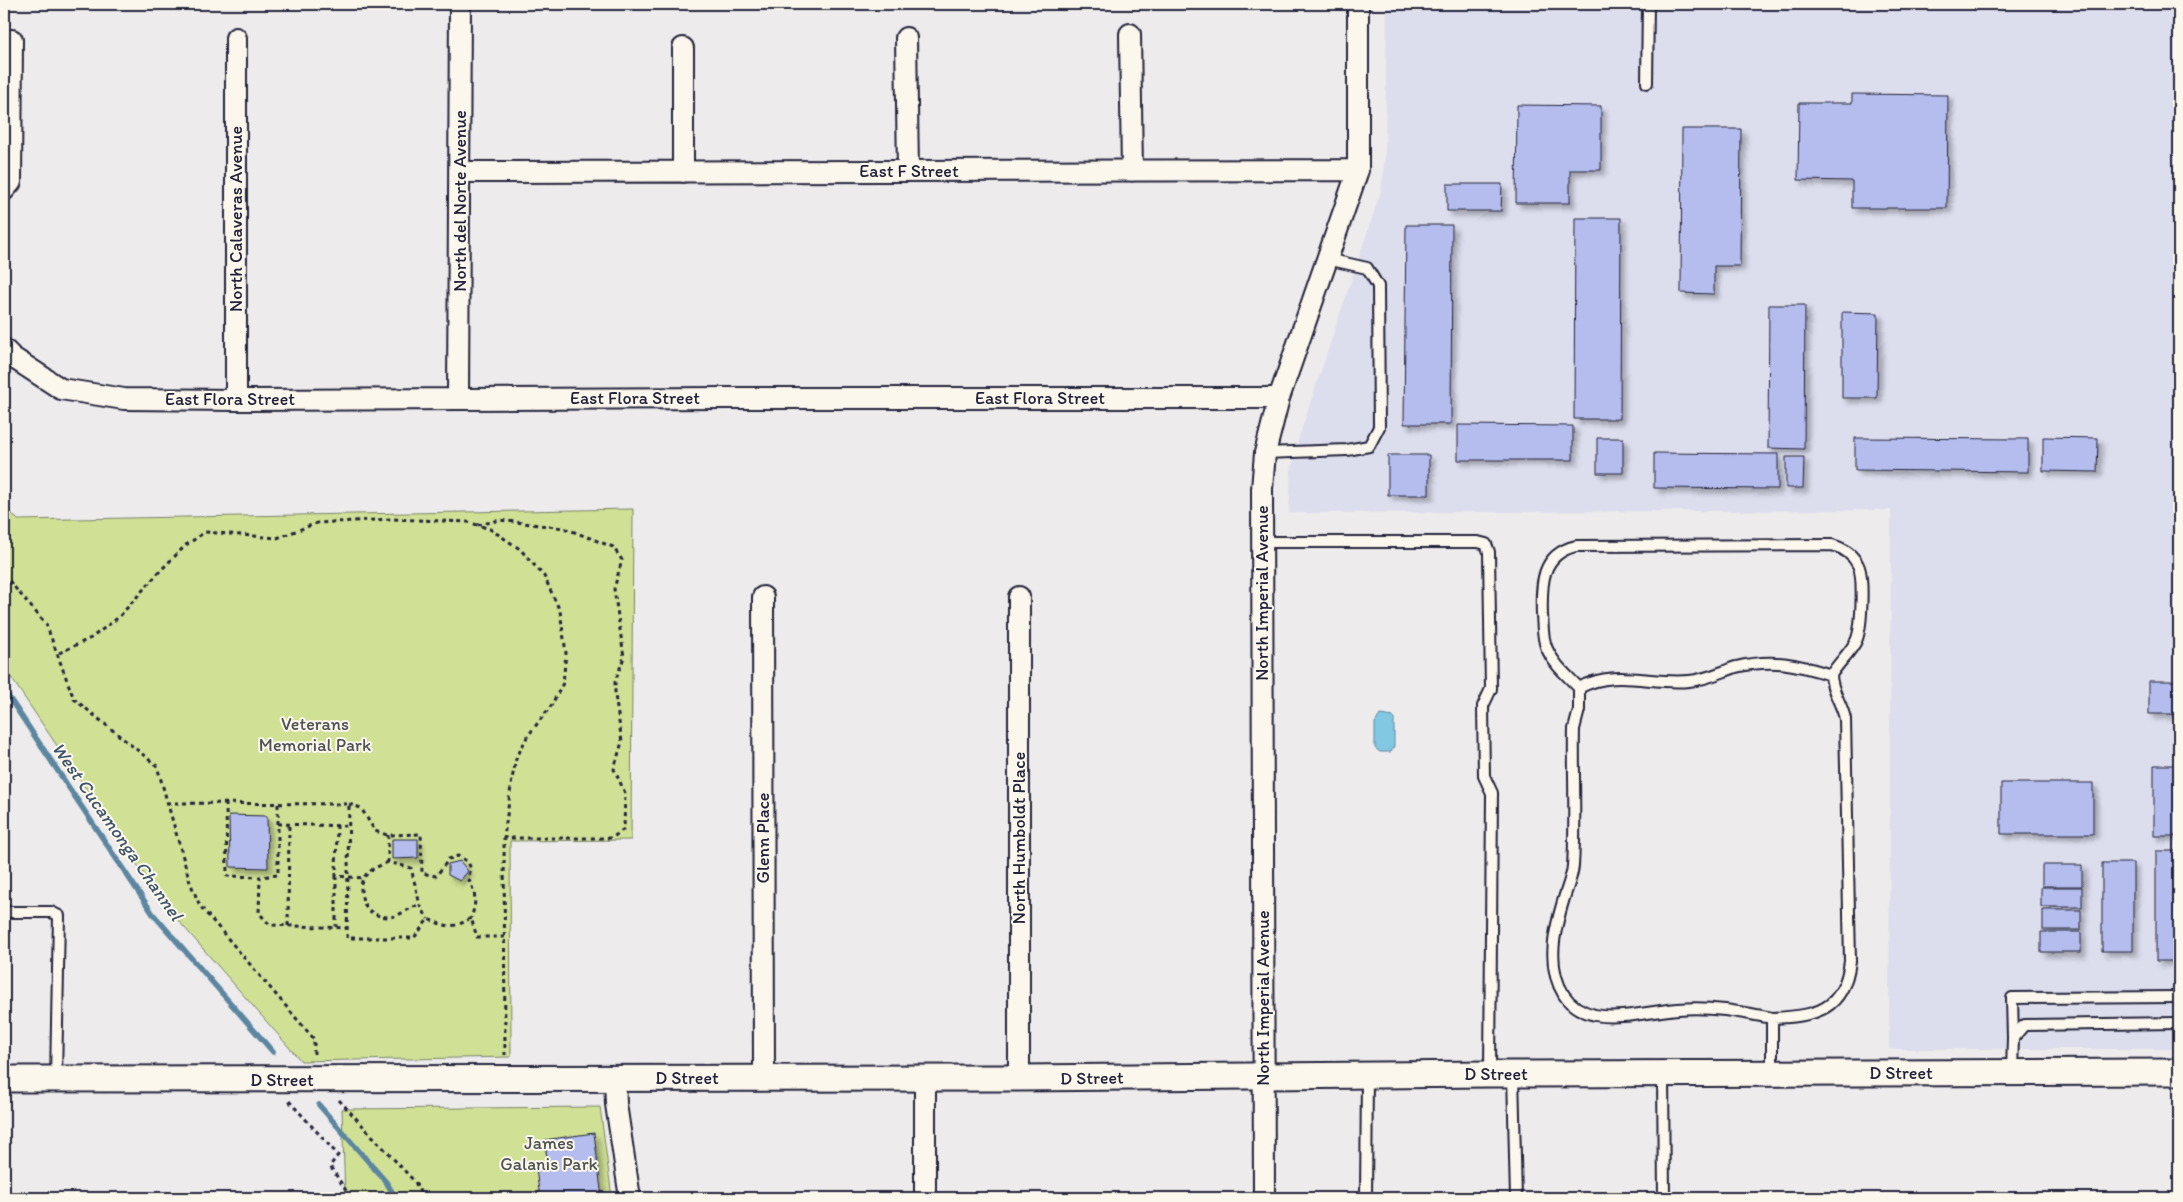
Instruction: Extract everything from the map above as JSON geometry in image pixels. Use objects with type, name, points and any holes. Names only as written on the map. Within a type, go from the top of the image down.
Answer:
[{"type":"street","name":"North del Norte Avenue","points":[[458,398],[460,4]]},
{"type":"street","name":"North Imperial Avenue","points":[[1264,1198],[1262,489],[1265,453],[1279,398],[1358,170],[1358,4]]},
{"type":"street","points":[[1130,34],[1132,171]]},
{"type":"street","name":"North Calaveras Avenue","points":[[236,38],[236,400]]},
{"type":"street","points":[[906,38],[908,171]]},
{"type":"street","points":[[4,190],[11,182],[12,40]]},
{"type":"street","points":[[683,48],[683,172]]},
{"type":"street","name":"East F Street","points":[[460,172],[1358,170]]},
{"type":"street","name":"East Flora Street","points":[[4,349],[12,357],[61,389],[124,398],[236,400],[458,398],[1279,398]]},
{"type":"street","name":"Glenn Place","points":[[763,597],[764,1078]]},
{"type":"street","name":"North Humboldt Place","points":[[1019,597],[1019,1078]]},
{"type":"street","name":"D Street","points":[[4,1079],[1019,1078],[1663,1073],[2179,1072]]},
{"type":"street","points":[[615,1078],[616,1104],[630,1198]]},
{"type":"street","points":[[925,1078],[925,1198]]},
{"type":"lane","points":[[1647,83],[1648,4]]},
{"type":"lane","points":[[1265,453],[1347,450],[1369,446],[1379,427],[1378,286],[1367,268],[1327,259]]},
{"type":"lane","points":[[1262,542],[1478,542],[1486,544],[1489,552],[1491,689],[1483,706],[1484,776],[1492,793],[1501,1074],[1516,1198]]},
{"type":"lane","points":[[1820,544],[1843,548],[1853,557],[1859,567],[1861,628],[1850,650],[1830,674],[1831,682],[1842,705],[1844,720],[1850,961],[1849,974],[1843,989],[1834,1001],[1822,1010],[1806,1016],[1772,1018],[1736,1010],[1705,1008],[1681,1008],[1608,1016],[1578,1009],[1567,999],[1559,987],[1553,962],[1557,926],[1572,866],[1574,729],[1578,710],[1579,688],[1556,664],[1543,641],[1542,592],[1548,565],[1555,555],[1566,548],[1576,546],[1820,544]]},
{"type":"lane","points":[[1579,688],[1594,681],[1628,676],[1659,681],[1691,681],[1738,667],[1762,663],[1781,662],[1830,674]]},
{"type":"lane","points":[[4,912],[51,912],[59,916],[56,1080]]},
{"type":"lane","points":[[2012,1072],[2012,998],[2179,997]]},
{"type":"lane","points":[[1772,1018],[1772,1073]]},
{"type":"lane","points":[[2013,1038],[2024,1024],[2179,1023]]},
{"type":"lane","points":[[1663,1073],[1664,1198]]},
{"type":"lane","points":[[1366,1198],[1367,1075]]},
{"type":"path","points":[[59,653],[91,638],[119,617],[172,558],[186,545],[205,532],[277,538],[317,523],[392,519],[468,522],[490,529],[520,549],[544,576],[560,610],[566,653],[563,683],[551,706],[527,737],[516,760],[504,838],[505,1055]]},
{"type":"path","points":[[478,525],[500,520],[564,528],[612,547],[622,560],[614,589],[624,657],[615,682],[615,695],[622,742],[614,770],[625,793],[624,829],[612,838],[504,838]]},
{"type":"path","points":[[4,575],[46,624],[59,653],[74,699],[157,766],[190,882],[200,906],[314,1040],[314,1054]]},
{"type":"path","points":[[168,803],[349,804],[361,808],[375,831],[388,835],[421,834],[422,873]]},
{"type":"path","points":[[226,804],[227,876],[278,875],[278,804]]},
{"type":"path","points":[[349,804],[346,938],[414,938],[428,919]]},
{"type":"path","points":[[278,824],[348,826]]},
{"type":"path","points":[[288,926],[289,825]]},
{"type":"path","points":[[336,927],[337,825]]},
{"type":"path","points":[[388,835],[388,862]]},
{"type":"path","points":[[413,875],[422,873],[436,876],[449,859],[458,856],[468,862],[471,869],[468,878],[475,893],[475,908],[471,918],[458,926],[444,926],[428,919],[420,905],[413,875],[412,868],[388,862],[378,866],[361,881],[362,899],[367,910],[376,916],[390,917],[411,906],[420,905]]},
{"type":"path","points":[[260,876],[260,913],[270,925],[346,928]]},
{"type":"path","points":[[336,876],[363,878]]},
{"type":"path","points":[[471,918],[477,937],[505,937]]},
{"type":"path","points":[[287,1098],[338,1155],[330,1166],[351,1198]]},
{"type":"path","points":[[337,1098],[415,1182],[423,1198]]},
{"type":"shaded area","points":[[1387,4],[2179,4],[2179,1049],[1889,1049],[1891,510],[1289,513],[1291,472],[1299,437],[1381,191],[1385,158]]},
{"type":"green space","name":"Veterans Memorial Park","points":[[4,505],[18,520],[633,509],[631,840],[510,841],[511,1057],[301,1061],[163,903],[4,667]]},
{"type":"green space","name":"James Galanis Park","points":[[600,1107],[612,1198],[345,1198],[342,1109]]},
{"type":"water","points":[[1380,715],[1394,717],[1394,746],[1391,752],[1380,752],[1375,748],[1375,723]]},
{"type":"building","points":[[1852,94],[1948,95],[1947,208],[1852,208],[1852,181],[1798,180],[1799,103],[1852,103]]},
{"type":"building","points":[[1517,105],[1601,106],[1601,170],[1570,170],[1570,203],[1516,203]]},
{"type":"building","points":[[1682,129],[1741,129],[1740,266],[1714,266],[1714,294],[1681,293]]},
{"type":"building","points":[[1447,184],[1502,184],[1501,211],[1447,211]]},
{"type":"building","points":[[1575,218],[1621,218],[1620,419],[1574,419]]},
{"type":"building","points":[[1406,225],[1452,225],[1451,424],[1404,424]]},
{"type":"building","points":[[1769,305],[1805,305],[1804,449],[1768,448]]},
{"type":"building","points":[[1842,312],[1878,313],[1877,398],[1842,398]]},
{"type":"building","points":[[1458,425],[1573,426],[1573,460],[1458,460]]},
{"type":"building","points":[[2043,437],[2098,438],[2097,472],[2043,471]]},
{"type":"building","points":[[1597,438],[1623,438],[1623,473],[1597,473]]},
{"type":"building","points":[[1855,438],[2028,439],[2028,472],[1855,470]]},
{"type":"building","points":[[1654,453],[1778,454],[1778,489],[1654,488]]},
{"type":"building","points":[[1388,455],[1429,455],[1429,495],[1388,495]]},
{"type":"building","points":[[1786,457],[1804,457],[1803,488],[1786,488]]},
{"type":"building","points":[[2149,681],[2179,681],[2179,714],[2149,714]]},
{"type":"building","points":[[2154,765],[2179,765],[2179,836],[2154,836]]},
{"type":"building","points":[[2001,783],[2093,783],[2093,834],[2001,834]]},
{"type":"building","points":[[229,815],[267,816],[268,868],[230,867]]},
{"type":"building","points":[[392,839],[418,839],[418,858],[392,859]]},
{"type":"building","points":[[2156,851],[2179,851],[2179,961],[2156,961]]},
{"type":"building","points":[[460,861],[468,871],[460,881],[448,875],[448,864]]},
{"type":"building","points":[[2102,863],[2133,863],[2133,951],[2102,951]]},
{"type":"building","points":[[2042,865],[2082,865],[2082,886],[2042,886]]},
{"type":"building","points":[[2041,887],[2082,887],[2082,907],[2041,907]]},
{"type":"building","points":[[2043,910],[2081,910],[2081,930],[2043,930]]},
{"type":"building","points":[[2041,932],[2081,932],[2081,952],[2041,952]]},
{"type":"building","points":[[594,1133],[602,1198],[540,1198],[536,1169],[549,1168],[544,1140]]},
{"type":"waterway","name":"West Cucamonga Channel","points":[[4,690],[153,914],[273,1052]]},
{"type":"waterway","name":"West Cucamonga Channel","points":[[319,1105],[386,1182],[396,1198]]}]
